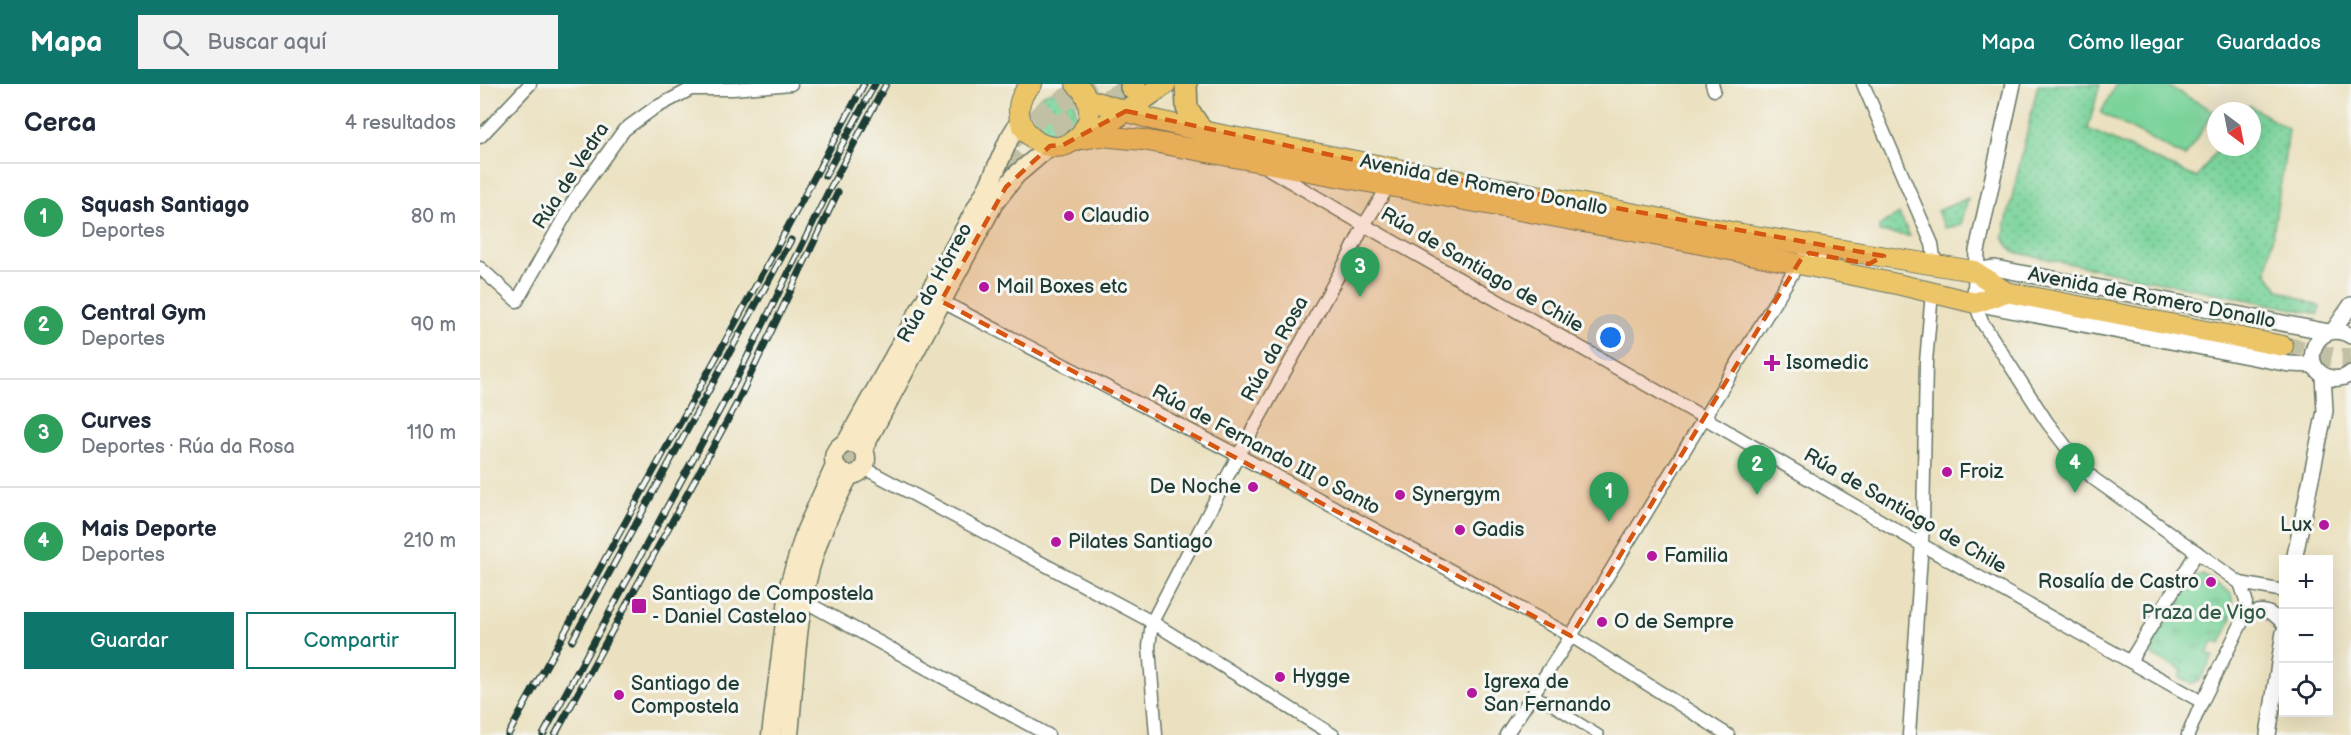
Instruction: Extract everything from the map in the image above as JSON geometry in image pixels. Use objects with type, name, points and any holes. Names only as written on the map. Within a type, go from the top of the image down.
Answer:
[{"type":"highway","points":[[1075,140],[1102,127],[1165,84]]},
{"type":"highway","points":[[1186,84],[1187,108],[1202,131]]},
{"type":"main road","points":[[1013,84],[1020,113],[1031,138],[1050,146]]},
{"type":"main road","points":[[1020,113],[1023,94],[1032,84]]},
{"type":"main road","points":[[1075,140],[1083,132],[1088,122],[1089,110],[1082,92]]},
{"type":"main road","name":"Avenida de Romero Donallo","points":[[1082,92],[1126,111],[1202,131],[1742,234],[1974,271],[2006,292],[2283,346]]},
{"type":"main road","name":"Rúa do Hórreo","points":[[849,470],[835,452],[846,443],[989,185],[1020,113]]},
{"type":"main road","name":"Avenida de Romero Donallo","points":[[1050,146],[1063,146],[1075,140],[1101,136],[1116,136],[1798,263],[1975,303],[2006,292]]},
{"type":"main road","name":"Rúa do Hórreo","points":[[863,449],[982,225],[1006,187],[1027,164],[1050,146]]},
{"type":"main road","points":[[1932,292],[1935,264]]},
{"type":"main road","points":[[771,735],[790,582],[806,530],[849,470],[866,456],[863,449],[855,443],[846,443]]},
{"type":"main road","points":[[789,735],[804,600],[814,552],[849,470]]},
{"type":"street","points":[[480,137],[530,84]]},
{"type":"street","name":"Rúa de Vedra","points":[[482,275],[517,301],[575,198],[624,130],[689,86],[733,89],[791,84]]},
{"type":"street","points":[[1863,84],[1932,244],[1935,264]]},
{"type":"street","points":[[2013,84],[1980,231],[1974,271],[1975,303],[1982,322],[2047,422],[2080,465],[2110,492],[2240,583],[2279,590]]},
{"type":"street","name":"Rúa de Santiago de Chile","points":[[1255,161],[1922,545],[2130,661]]},
{"type":"street","name":"Rúa da Rosa","points":[[1156,735],[1149,647],[1152,622],[1238,456],[1364,225],[1388,187]]},
{"type":"street","name":"Avenida de Romero Donallo","points":[[1798,263],[1809,253],[1869,264],[1884,256]]},
{"type":"street","points":[[1506,735],[1571,636],[1798,263]]},
{"type":"street","name":"Avenida de Romero Donallo","points":[[1974,271],[1995,268],[2331,332],[2343,332],[2351,336]]},
{"type":"street","points":[[1909,735],[1922,545],[1926,362],[1932,292]]},
{"type":"street","name":"Rúa de Fernando III o Santo","points":[[941,301],[1238,456],[1571,636],[1728,735]]},
{"type":"street","name":"Avenida de Romero Donallo","points":[[1975,303],[2319,370],[2331,378],[2348,377]]},
{"type":"street","points":[[2295,555],[2325,411],[2319,370],[2312,355],[2314,345],[2320,337],[2331,332],[2351,306]]},
{"type":"street","points":[[2325,411],[2348,377]]},
{"type":"street","points":[[849,470],[1152,622],[1333,735]]},
{"type":"street","points":[[2197,552],[2130,661],[2202,702]]},
{"type":"street","points":[[2188,735],[2245,616],[2246,600],[2240,583]]},
{"type":"street","points":[[804,600],[1048,735]]},
{"type":"street","points":[[2245,616],[2263,609],[2272,612],[2279,620]]},
{"type":"street","points":[[2271,734],[2281,663]]},
{"type":"street","points":[[1534,694],[1599,735]]},
{"type":"highlighted area","points":[[1126,111],[1387,167],[1884,256],[1869,264],[1809,253],[1801,259],[1571,636],[941,301],[1006,187],[1050,146],[1063,145]]},
{"type":"green space","points":[[2038,84],[2100,84],[2088,129],[2197,178],[2213,156],[2261,156],[2261,112],[2289,130],[2267,272],[2278,289],[2320,307],[2319,314],[2013,252],[2003,237]]},
{"type":"green space","points":[[2116,84],[2164,84],[2207,107],[2207,122],[2185,157],[2101,113]]},
{"type":"green space","points":[[1055,91],[1063,92],[1070,97],[1075,104],[1075,120],[1070,127],[1063,132],[1055,133],[1047,132],[1040,127],[1035,120],[1034,112],[1035,104],[1040,97],[1047,92]]},
{"type":"green space","points":[[1968,198],[1961,225],[1945,228],[1937,211]]},
{"type":"green space","points":[[1899,214],[1910,236],[1879,232],[1879,226]]},
{"type":"green space","name":"Praza de Vigo","points":[[2203,575],[2231,593],[2232,613],[2220,644],[2214,641],[2207,653],[2213,656],[2200,680],[2190,684],[2179,678],[2182,670],[2153,656],[2152,646],[2190,580]]},
{"type":"tunnel","points":[[1010,140],[1052,106],[1094,84]]},
{"type":"tunnel","points":[[990,196],[1002,175],[1039,136],[1131,87]]},
{"type":"tunnel","points":[[2283,346],[2336,358],[2351,358]]},
{"type":"tunnel","points":[[832,493],[867,425]]},
{"type":"railway","points":[[508,735],[776,249],[864,84]]},
{"type":"railway","points":[[825,176],[875,84]]},
{"type":"railway","points":[[543,735],[736,380],[828,192],[886,84]]},
{"type":"railway","points":[[555,735],[737,403],[838,192]]},
{"type":"railway","points":[[572,641],[791,240]]},
{"type":"place","name":"Claudio","points":[[1069,216]]},
{"type":"place","name":"Mail Boxes etc","points":[[984,287]]},
{"type":"place","name":"Curves","points":[[1360,297]]},
{"type":"place","name":"Isomedic","points":[[1772,363]]},
{"type":"place","name":"Froiz","points":[[1947,472]]},
{"type":"place","name":"De Noche","points":[[1253,487]]},
{"type":"place","name":"Mais Deporte","points":[[2075,493]]},
{"type":"place","name":"Synergym","points":[[1400,495]]},
{"type":"place","name":"Central Gym","points":[[1757,495]]},
{"type":"place","name":"Squash Santiago","points":[[1609,522]]},
{"type":"place","name":"Lux","points":[[2324,525]]},
{"type":"place","name":"Gadis","points":[[1460,530]]},
{"type":"place","name":"Pilates Santiago","points":[[1056,542]]},
{"type":"place","name":"Familia","points":[[1652,556]]},
{"type":"place","name":"Rosalía de Castro","points":[[2211,582]]},
{"type":"place","name":"Santiago de Compostela - Daniel Castelao","points":[[639,606]]},
{"type":"place","name":"O de Sempre","points":[[1602,622]]},
{"type":"place","name":"Hygge","points":[[1280,677]]},
{"type":"place","name":"Igrexa de San Fernando","points":[[1472,693]]},
{"type":"place","name":"Santiago de Compostela","points":[[619,695]]}]
